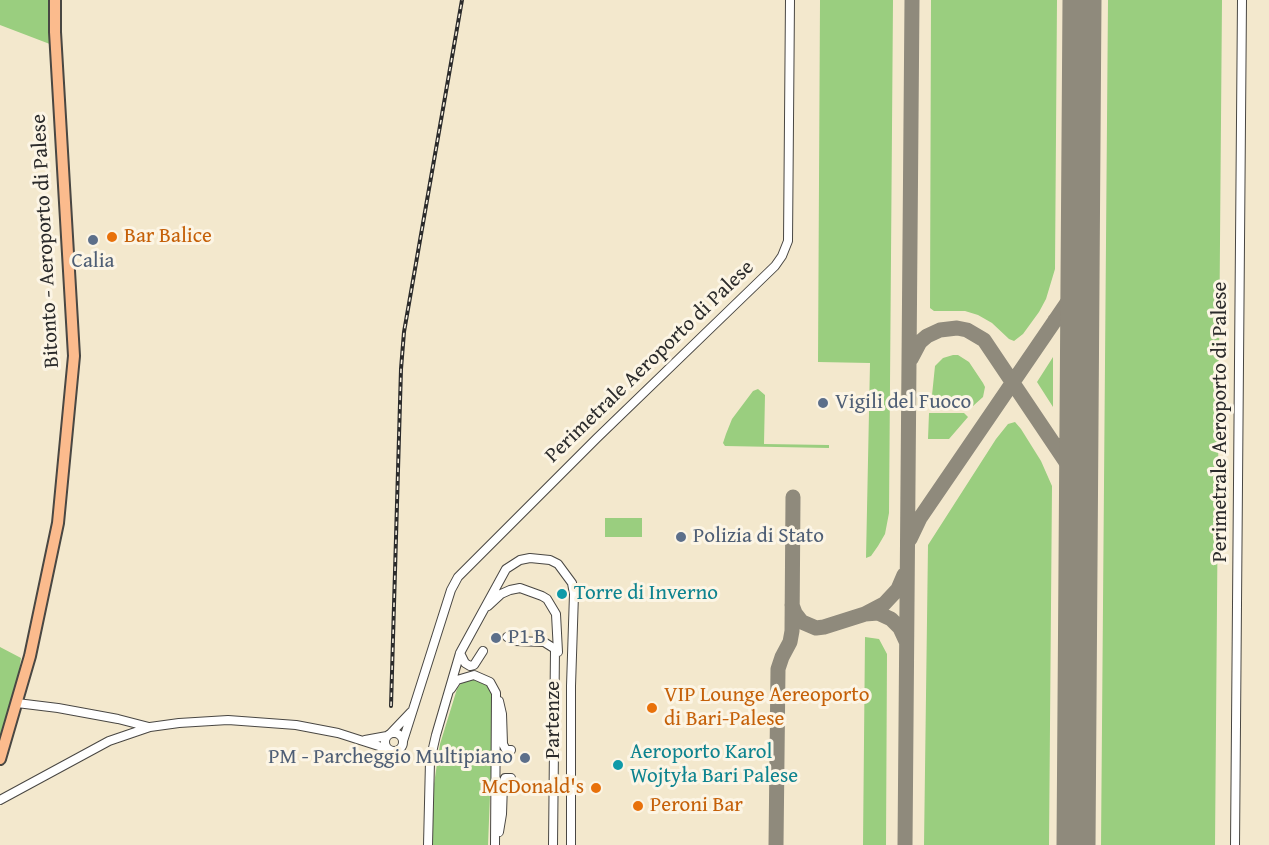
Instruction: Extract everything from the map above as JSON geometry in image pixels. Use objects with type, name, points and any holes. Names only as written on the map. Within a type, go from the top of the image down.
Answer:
[{"type":"main road","name":"Bitonto - Aeroporto di Palese","points":[[0,759],[30,656],[58,523],[74,356],[55,0]]},
{"type":"street","name":"Perimetrale Aeroporto di Palese","points":[[403,741],[451,590],[458,577],[597,438],[775,266],[782,256],[788,241],[790,0]]},
{"type":"street","name":"Perimetrale Aeroporto di Palese","points":[[1235,845],[1242,0]]},
{"type":"street","name":"Partenze","points":[[469,635],[506,569],[520,560],[539,558],[558,564],[572,583],[574,594],[571,845]]},
{"type":"street","points":[[428,845],[430,761],[446,699],[460,653],[469,635],[492,601],[501,594],[520,588],[547,599],[556,614],[559,634],[558,684]]},
{"type":"street","points":[[507,637],[514,641],[544,642],[555,649],[553,845]]},
{"type":"street","points":[[460,653],[465,663],[470,666],[474,665],[483,651]]},
{"type":"street","points":[[446,699],[457,680],[474,675],[490,682],[502,714],[503,744],[506,750],[511,750]]},
{"type":"street","points":[[496,693],[496,845]]},
{"type":"street","points":[[17,703],[58,708],[150,727]]},
{"type":"street","name":"Perimetrale Aeroporto di Palese","points":[[389,734],[414,708]]},
{"type":"street","points":[[0,800],[109,741],[150,727],[204,721],[255,721],[318,728],[365,740],[388,749],[398,750],[403,741],[399,734],[365,740]]},
{"type":"street","points":[[388,749],[384,741],[389,734]]},
{"type":"street","points":[[496,845],[503,806],[503,784],[505,778],[511,778]]},
{"type":"green space","points":[[0,0],[53,0],[55,46],[0,25]]},
{"type":"green space","points":[[820,0],[893,0],[889,513],[885,534],[871,556],[866,558],[870,363],[818,362]]},
{"type":"green space","points":[[931,0],[1057,0],[1055,269],[1046,299],[1039,312],[1023,334],[1014,341],[978,315],[965,311],[934,311],[930,308]]},
{"type":"green space","points":[[1108,0],[1222,0],[1215,845],[1101,845]]},
{"type":"green space","points":[[958,355],[969,362],[985,387],[983,397],[973,406],[931,405],[935,366],[943,358]]},
{"type":"green space","points":[[1053,357],[1053,407],[1037,382]]},
{"type":"green space","points":[[758,389],[765,395],[764,444],[829,445],[829,448],[725,446],[723,443],[732,419],[753,391]]},
{"type":"green space","points":[[929,413],[964,413],[968,417],[949,439],[928,439]]},
{"type":"green space","points":[[1015,422],[1041,461],[1052,486],[1049,845],[924,845],[928,545],[996,439],[1008,424]]},
{"type":"green space","points":[[605,518],[642,518],[642,537],[605,537]]},
{"type":"green space","points":[[865,637],[879,639],[887,654],[886,845],[863,845]]},
{"type":"green space","points":[[0,647],[21,658],[18,680],[0,738]]},
{"type":"green space","points":[[472,678],[484,680],[494,695],[488,845],[432,845],[434,784],[440,744],[457,689],[462,682]]},
{"type":"taxiway","points":[[905,845],[912,0]]},
{"type":"taxiway","points":[[910,539],[920,518],[1075,291],[1080,272]]},
{"type":"taxiway","points":[[1055,320],[1068,317],[1075,320],[1080,332]]},
{"type":"taxiway","points":[[911,359],[920,342],[940,330],[957,328],[967,330],[984,340],[1070,468],[1077,484],[1078,495]]},
{"type":"taxiway","points":[[1055,445],[1069,447],[1075,443],[1079,435]]},
{"type":"taxiway","points":[[776,845],[778,669],[790,642],[792,631],[793,497]]},
{"type":"taxiway","points":[[792,605],[802,622],[816,628],[824,627],[865,614],[884,604],[898,589],[904,575]]},
{"type":"taxiway","points":[[865,614],[878,613],[891,619],[900,628],[906,641]]},
{"type":"runway","points":[[1076,845],[1082,0]]},
{"type":"railway","points":[[391,706],[404,332],[462,0]]},
{"type":"place","name":"Bar Balice","points":[[112,237]]},
{"type":"place","name":"Calia","points":[[93,240]]},
{"type":"place","name":"Vigili del Fuoco","points":[[823,403]]},
{"type":"place","name":"Polizia di Stato","points":[[681,537]]},
{"type":"place","name":"Torre di Inverno","points":[[562,594]]},
{"type":"place","name":"P1 B","points":[[496,638]]},
{"type":"place","name":"VIP Lounge Aereoporto di Bari-Palese","points":[[652,708]]},
{"type":"place","name":"PM - Parcheggio Multipiano","points":[[525,758]]},
{"type":"place","name":"Aeroporto Karol Wojtyła Bari Palese","points":[[618,765]]},
{"type":"place","name":"McDonald's","points":[[596,788]]},
{"type":"place","name":"Peroni Bar","points":[[638,806]]}]
